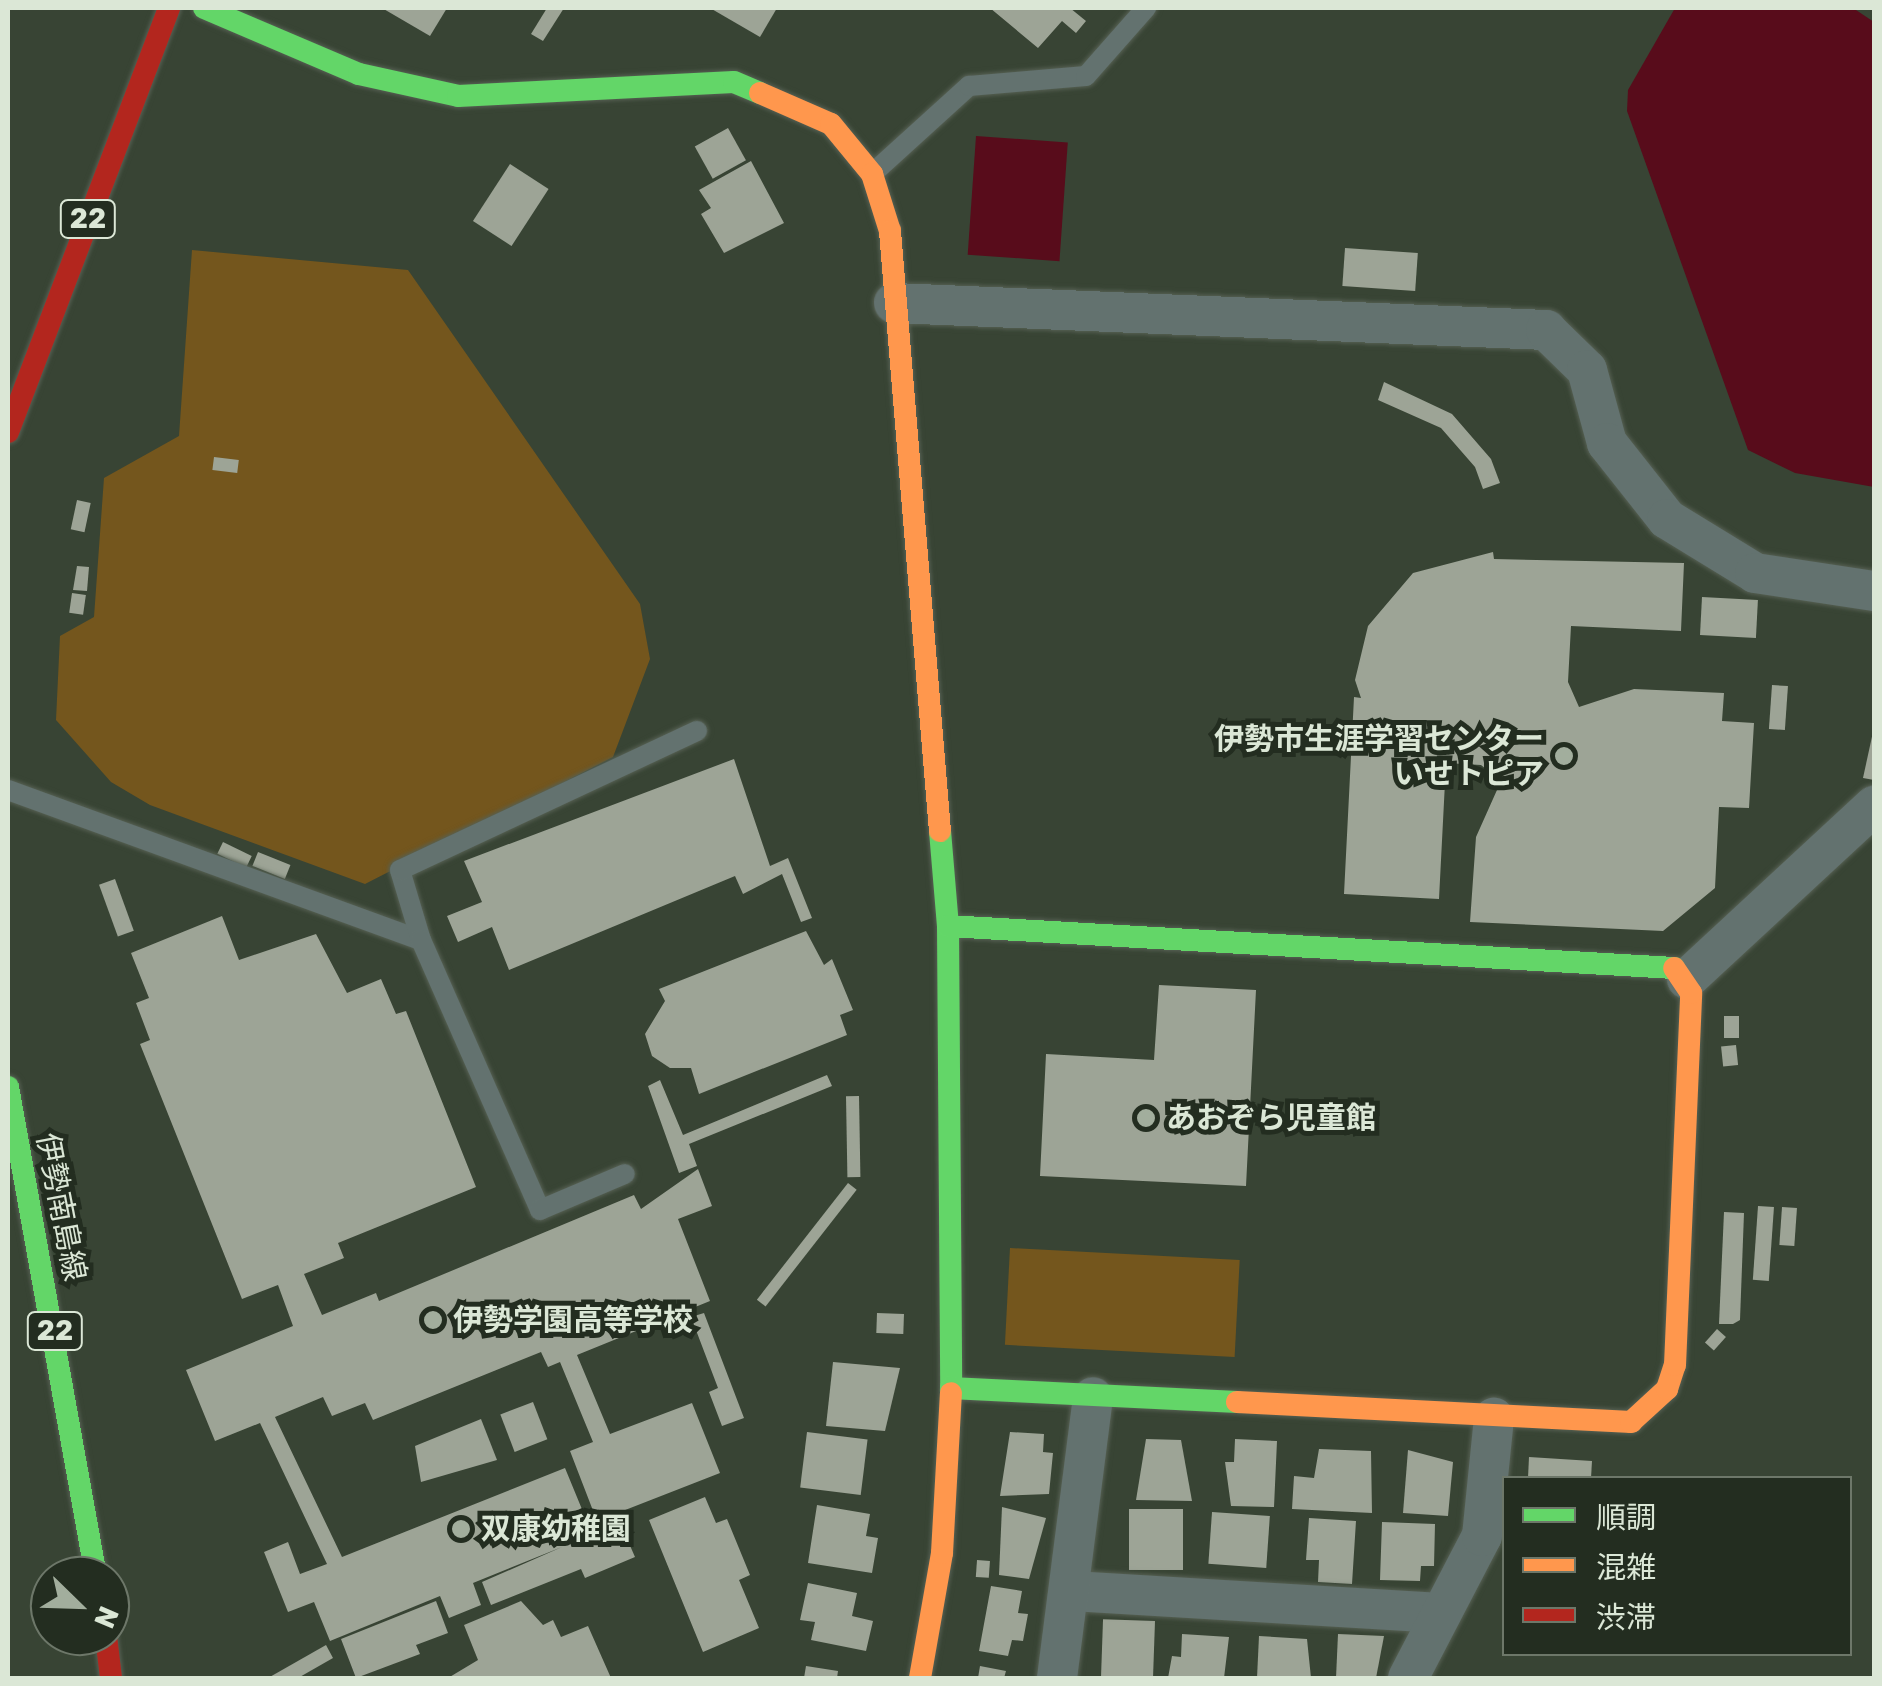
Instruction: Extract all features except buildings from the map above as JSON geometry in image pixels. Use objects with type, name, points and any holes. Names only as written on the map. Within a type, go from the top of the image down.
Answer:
[{"type":"street","name":"22","points":[[8,432],[169,8]]},
{"type":"street","points":[[204,8],[359,74],[458,96],[734,82],[831,124],[872,174],[890,231],[948,926],[951,1388],[942,1553],[920,1678]]},
{"type":"street","points":[[894,303],[1546,330],[1587,370],[1607,443],[1667,519],[1755,573],[1874,590]]},
{"type":"street","points":[[951,1388],[1609,1427],[1641,1416],[1667,1388],[1675,1364],[1687,979],[1874,806]]},
{"type":"street","points":[[948,926],[1653,962],[1687,979]]},
{"type":"street","name":"伊勢南島線","points":[[8,1086],[92,1556]]},
{"type":"street","points":[[1057,1678],[1093,1396]]},
{"type":"street","points":[[1408,1678],[1482,1536],[1494,1418]]},
{"type":"street","points":[[1071,1591],[1442,1613]]},
{"type":"lane","points":[[872,174],[969,86],[1086,76],[1146,8]]},
{"type":"lane","points":[[625,1174],[540,1210],[420,940],[400,870],[696,731]]},
{"type":"lane","points":[[8,790],[420,940]]},
{"type":"shaded area","points":[[1675,8],[1853,8],[1874,22],[1874,487],[1795,473],[1748,450],[1627,111],[1628,90]]},
{"type":"shaded area","points":[[976,136],[1068,142],[1059,261],[968,255]]},
{"type":"shaded area","points":[[192,250],[408,270],[640,604],[650,659],[613,757],[365,884],[150,805],[111,782],[56,720],[60,636],[94,617],[104,478],[179,436]]},
{"type":"shaded area","points":[[1010,1248],[1240,1260],[1235,1357],[1005,1345]]},
{"type":"traffic: fast","points":[[204,8],[359,74],[458,96],[734,82],[760,93]]},
{"type":"traffic: fast","points":[[940,831],[948,926],[951,1393]]},
{"type":"traffic: fast","points":[[948,926],[1674,968]]},
{"type":"traffic: fast","points":[[8,1087],[92,1556]]},
{"type":"traffic: fast","points":[[951,1388],[1237,1402]]},
{"type":"traffic: slow","points":[[760,93],[831,124],[872,174],[890,231],[940,831]]},
{"type":"traffic: slow","points":[[1237,1402],[1631,1422],[1667,1389],[1675,1365],[1691,993],[1674,968]]},
{"type":"traffic: slow","points":[[920,1678],[942,1553],[951,1393]]},
{"type":"traffic: jam","points":[[8,432],[169,8]]},
{"type":"traffic: jam","points":[[108,1656],[111,1678]]},
{"type":"place","name":"伊勢市生涯学習センター いせトピア","points":[[1564,756]]},
{"type":"place","name":"あおぞら児童館","points":[[1146,1118]]},
{"type":"place","name":"伊勢学園高等学校","points":[[433,1320]]},
{"type":"place","name":"双康幼稚園","points":[[461,1529]]}]
